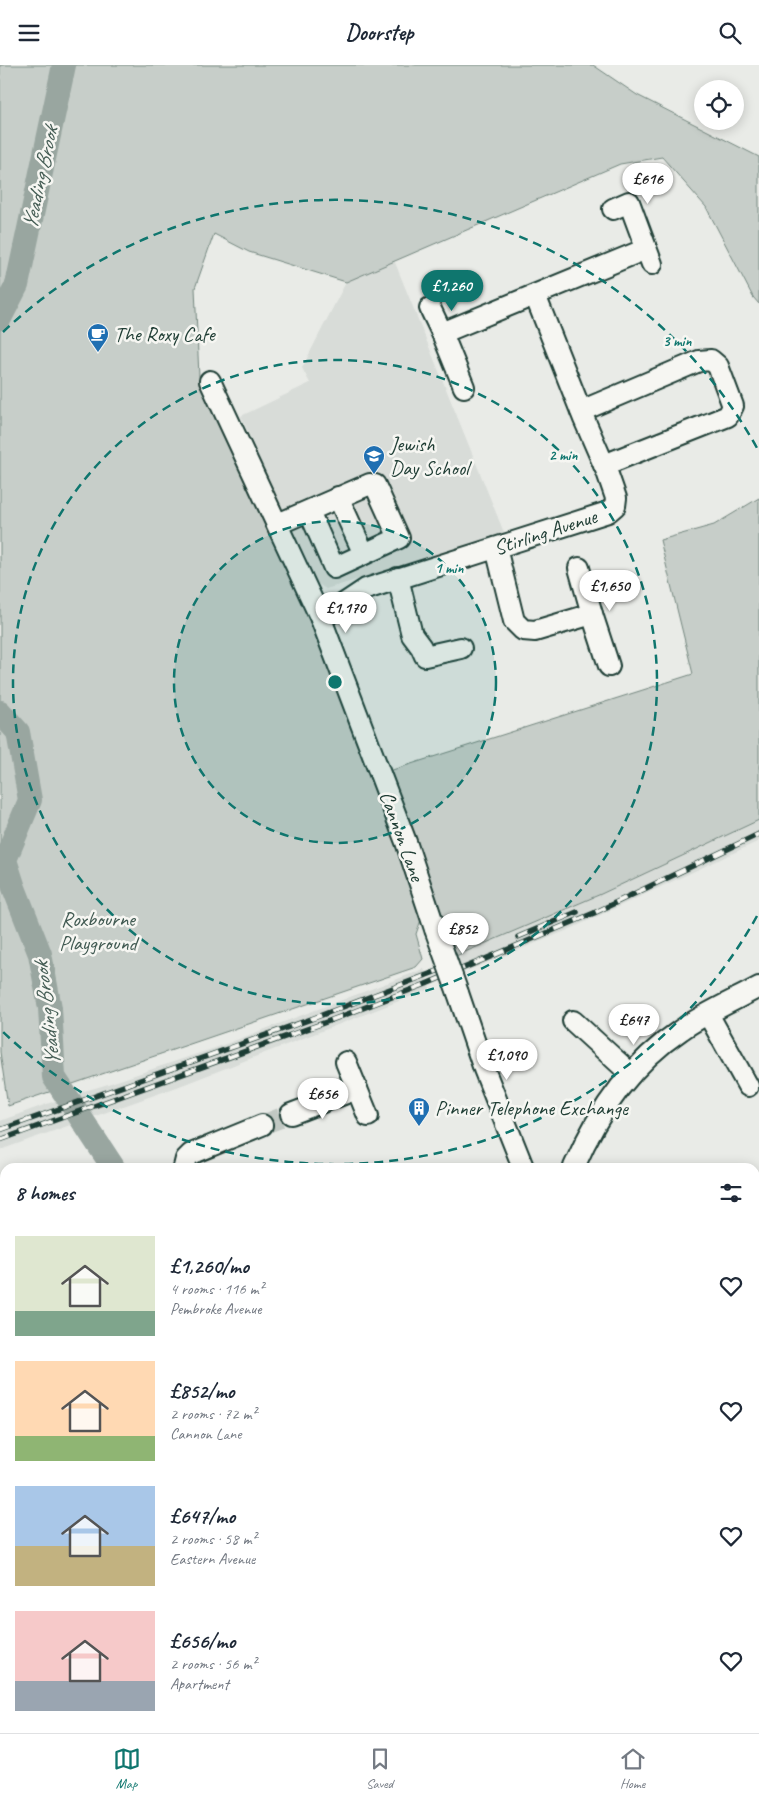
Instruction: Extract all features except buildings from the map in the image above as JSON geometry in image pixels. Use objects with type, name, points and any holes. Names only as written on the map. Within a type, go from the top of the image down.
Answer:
[{"type":"street","points":[[442,333],[535,295],[649,256],[629,202],[612,209]]},
{"type":"street","name":"Stirling Avenue","points":[[321,619],[366,589],[608,512],[614,506],[616,498],[604,465],[535,295]]},
{"type":"street","points":[[430,308],[464,387]]},
{"type":"street","points":[[581,411],[699,361],[711,360],[718,366],[733,406],[728,416],[604,465]]},
{"type":"street","name":"Cannon Lane","points":[[210,381],[321,619],[406,842],[484,1069],[520,1163]]},
{"type":"street","points":[[278,524],[370,484],[375,485],[399,538],[334,568],[308,511]]},
{"type":"street","points":[[338,497],[364,554]]},
{"type":"street","points":[[496,548],[514,621],[523,630],[535,631],[592,613]]},
{"type":"street","points":[[579,568],[609,666]]},
{"type":"street","points":[[398,578],[412,635],[425,656],[460,648]]},
{"type":"street","points":[[576,1163],[597,1122],[631,1074],[664,1042],[708,1014],[759,987]]},
{"type":"street","points":[[708,1014],[748,1086]]},
{"type":"street","points":[[573,1021],[631,1074]]},
{"type":"street","points":[[346,1062],[350,1091],[368,1116]]},
{"type":"street","points":[[291,1114],[350,1091]]},
{"type":"street","points":[[185,1163],[191,1154],[262,1125]]},
{"type":"shaded area","name":"Jewish Day School","points":[[394,260],[505,535],[326,589],[311,579],[241,416],[310,383],[302,368],[346,282]]},
{"type":"shaded area","points":[[759,820],[759,841],[568,930],[456,975],[451,958],[601,894]]},
{"type":"shaded area","points":[[424,969],[430,989],[177,1087],[0,1150],[0,1121],[77,1093],[215,1048]]},
{"type":"green space","name":"Roxbourne Playground","points":[[0,65],[593,65],[637,95],[694,124],[694,130],[706,130],[759,157],[759,304],[753,297],[706,207],[662,157],[620,164],[346,282],[249,252],[214,234],[195,288],[199,377],[312,621],[363,753],[422,917],[416,934],[423,959],[416,967],[8,1106],[0,1052]]},
{"type":"green space","points":[[759,498],[759,820],[601,894],[451,958],[386,772],[693,674],[660,540],[714,525]]},
{"type":"waterway","name":"Yeading Brook","points":[[0,318],[17,285],[64,65]]},
{"type":"waterway","name":"Yeading Brook","points":[[0,712],[18,732],[30,800],[5,860],[40,954],[50,1008],[54,1077],[110,1163]]},
{"type":"tunnel","points":[[262,1125],[291,1114]]},
{"type":"railway","points":[[0,1140],[426,984],[594,913],[759,834]]},
{"type":"railway","points":[[518,937],[577,912]]},
{"type":"railway","points":[[0,1130],[314,1018],[453,965]]},
{"type":"place","name":"The Roxy Cafe","points":[[98,353]]},
{"type":"place","name":"Jewish Day School","points":[[374,475]]},
{"type":"place","name":"Pinner Telephone Exchange","points":[[419,1127]]}]
